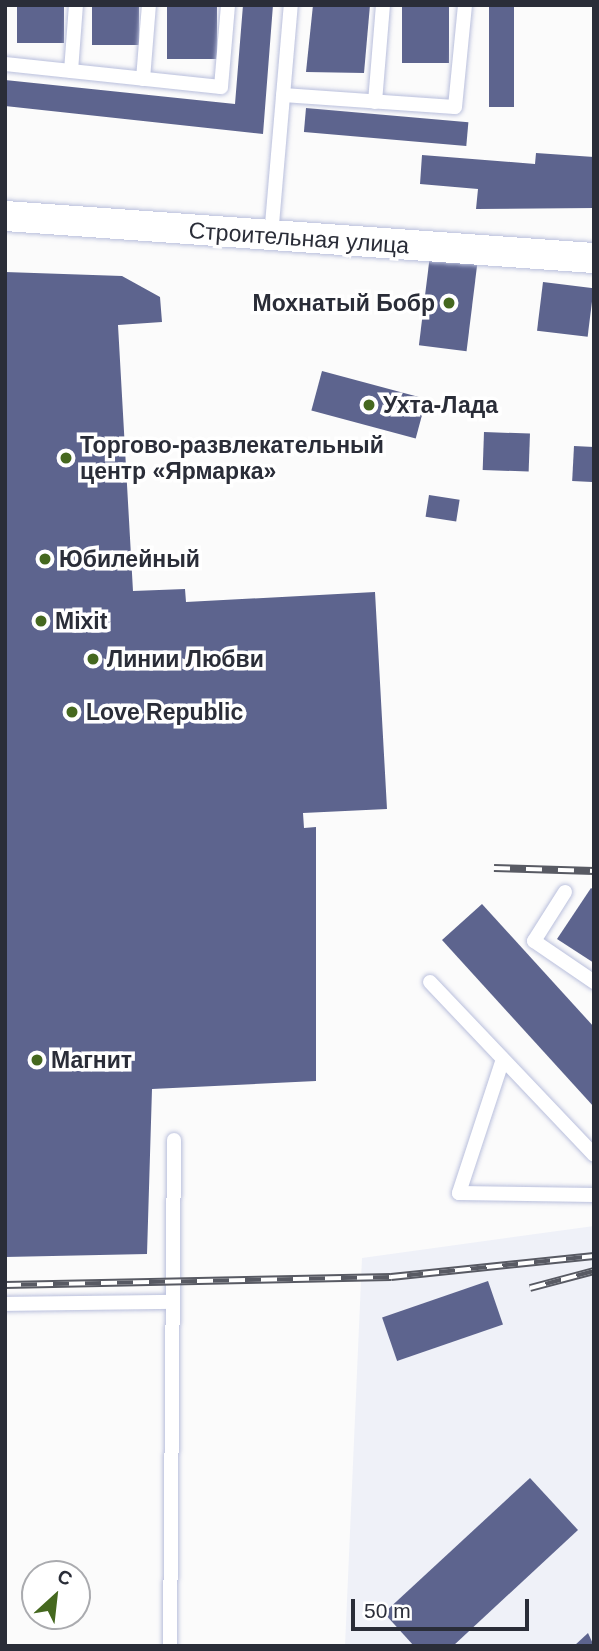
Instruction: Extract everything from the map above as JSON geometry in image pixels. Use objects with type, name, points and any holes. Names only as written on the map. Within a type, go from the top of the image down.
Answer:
[{"type":"street","name":"Строительная улица","points":[[5,216],[594,258]]},
{"type":"lane","points":[[71,71],[76,5]]},
{"type":"lane","points":[[143,79],[149,5]]},
{"type":"lane","points":[[5,64],[221,87],[228,5]]},
{"type":"lane","points":[[271,236],[291,5]]},
{"type":"lane","points":[[375,102],[383,5]]},
{"type":"lane","points":[[283,95],[456,107],[465,5]]},
{"type":"lane","points":[[565,892],[534,941],[594,982]]},
{"type":"lane","points":[[430,982],[502,1062],[594,1155]]},
{"type":"lane","points":[[502,1062],[459,1193],[594,1195]]},
{"type":"lane","points":[[170,1646],[174,1140]]},
{"type":"lane","points":[[5,1304],[172,1302]]},
{"type":"shaded area","points":[[594,1226],[594,1646],[345,1646],[362,1258]]},
{"type":"building","points":[[17,5],[64,5],[64,43],[17,43]]},
{"type":"building","points":[[92,5],[139,5],[139,45],[92,45]]},
{"type":"building","points":[[167,5],[217,5],[217,59],[167,59]]},
{"type":"building","points":[[243,5],[273,5],[263,134],[5,106],[5,80],[235,104]]},
{"type":"building","points":[[313,5],[370,5],[364,73],[306,72]]},
{"type":"building","points":[[402,5],[449,5],[449,63],[402,63]]},
{"type":"building","points":[[489,5],[514,5],[514,107],[489,107]]},
{"type":"building","points":[[306,108],[468,122],[466,146],[304,132]]},
{"type":"building","points":[[536,153],[594,157],[594,208],[476,209],[478,189],[420,184],[422,155],[535,164]]},
{"type":"building","name":"Мохнатый Бобр","points":[[430,255],[478,261],[467,351],[419,345]]},
{"type":"building","points":[[5,272],[122,276],[160,297],[162,322],[118,325],[133,591],[185,589],[186,602],[375,592],[387,809],[303,813],[304,828],[316,827],[316,1081],[152,1089],[147,1254],[5,1257]]},
{"type":"building","points":[[543,282],[594,288],[588,337],[537,331]]},
{"type":"building","name":"Ухта-Лада","points":[[322,371],[426,399],[416,439],[311,411]]},
{"type":"building","points":[[484,432],[530,434],[529,472],[483,470]]},
{"type":"building","points":[[574,446],[594,447],[592,482],[572,481]]},
{"type":"building","points":[[429,495],[460,500],[456,522],[426,517]]},
{"type":"building","points":[[591,888],[594,890],[594,963],[557,939]]},
{"type":"building","points":[[482,904],[594,1027],[594,1107],[442,940]]},
{"type":"building","points":[[488,1281],[503,1324],[397,1361],[382,1317]]},
{"type":"building","points":[[530,1478],[578,1530],[453,1646],[414,1646],[384,1613]]},
{"type":"building","points":[[588,1633],[594,1646],[574,1646]]},
{"type":"railway","points":[[494,868],[594,871]]},
{"type":"railway","points":[[5,1285],[391,1277],[594,1256]]},
{"type":"railway","points":[[530,1288],[594,1271]]},
{"type":"place","name":"Мохнатый Бобр","points":[[449,303]]},
{"type":"place","name":"Ухта-Лада","points":[[369,405]]},
{"type":"place","name":"Торгово-развлекательный центр «Ярмарка»","points":[[66,458]]},
{"type":"place","name":"Юбилейный","points":[[45,559]]},
{"type":"place","name":"Mixit","points":[[41,621]]},
{"type":"place","name":"Линии Любви","points":[[93,659]]},
{"type":"place","name":"Love Republic","points":[[72,712]]},
{"type":"place","name":"Магнит","points":[[37,1060]]}]
